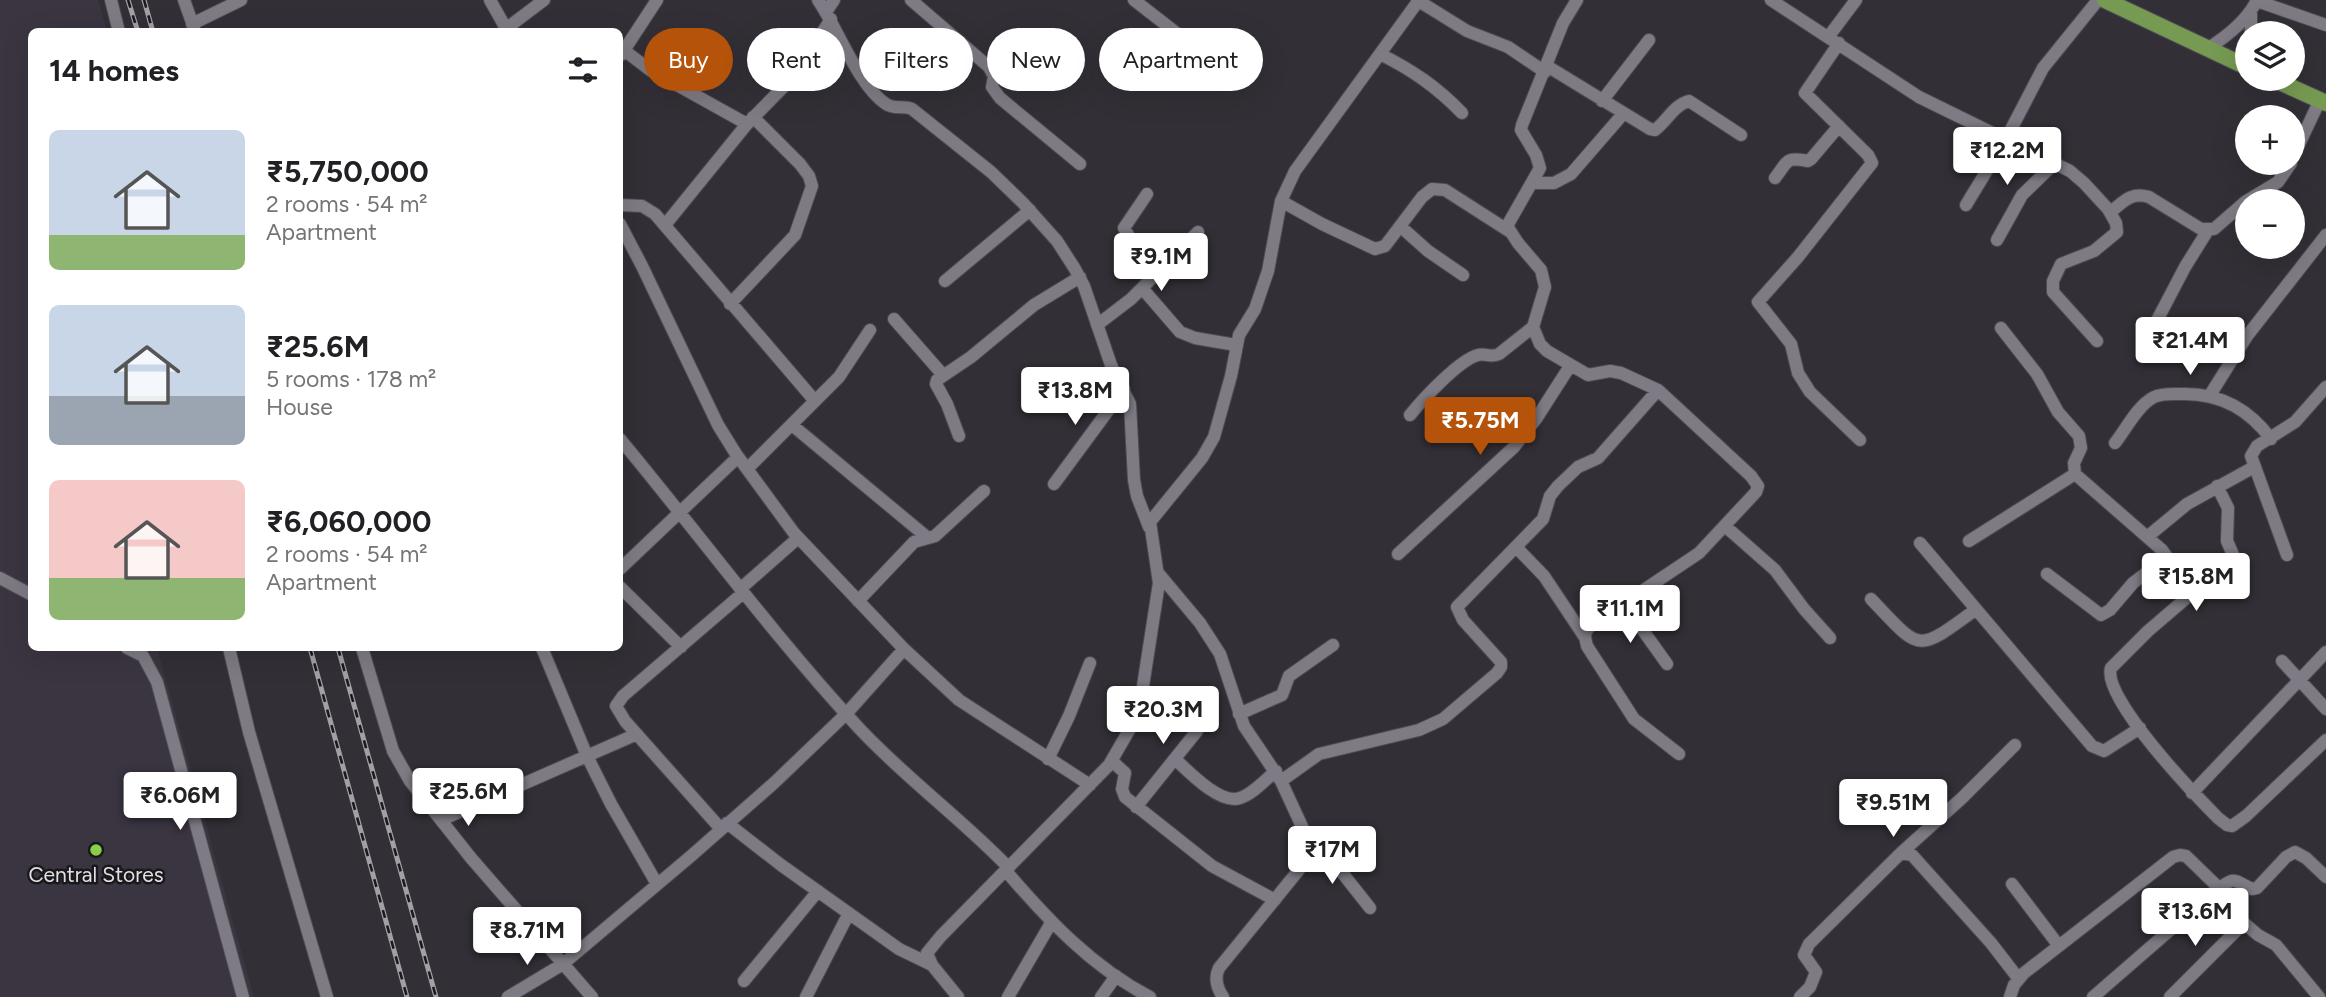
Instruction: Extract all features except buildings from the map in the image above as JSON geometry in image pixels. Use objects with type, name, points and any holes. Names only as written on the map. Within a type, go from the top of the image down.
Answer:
[{"type":"main road","points":[[2105,0],[2235,62]]},
{"type":"main road","points":[[2300,91],[2323,101]]},
{"type":"street","points":[[111,0],[118,28]]},
{"type":"street","points":[[184,0],[193,28],[241,0]]},
{"type":"street","points":[[490,0],[506,28]]},
{"type":"street","points":[[509,28],[544,0]]},
{"type":"street","points":[[623,52],[657,0]]},
{"type":"street","points":[[818,0],[855,64],[878,97],[894,108],[906,106],[912,109],[991,172],[1057,241],[1080,277],[1111,365],[1130,404],[1134,480],[1149,527],[1159,574],[1142,696],[1135,720],[1112,761],[930,948],[928,958],[958,997]]},
{"type":"street","points":[[665,225],[750,121],[793,76],[834,0]]},
{"type":"street","points":[[911,0],[989,67],[994,76],[992,87],[995,93],[1080,164]]},
{"type":"street","points":[[1149,527],[1153,517],[1202,458],[1214,437],[1240,331],[1250,317],[1268,271],[1281,201],[1295,171],[1418,0],[1467,31],[1508,47],[1642,125],[1655,130],[1678,106],[1689,101],[1741,135]]},
{"type":"street","points":[[1509,231],[1509,220],[1537,176],[1539,161],[1521,130],[1563,23],[1577,0]]},
{"type":"street","points":[[1771,0],[1919,97],[2055,163],[2084,183],[2108,209],[2116,223],[2117,232],[2094,251],[2061,264],[2052,287],[2053,292],[2097,341]]},
{"type":"street","points":[[1856,0],[1805,93],[1868,155],[1872,163],[1798,257],[1758,302],[1791,344],[1798,373],[1810,392],[1860,440]]},
{"type":"street","points":[[1966,205],[2006,139],[2043,68],[2098,0]]},
{"type":"street","points":[[2207,49],[2251,13],[2257,0],[2326,25]]},
{"type":"street","points":[[1141,2],[1172,28]]},
{"type":"street","points":[[2251,13],[2251,21]]},
{"type":"street","points":[[1602,101],[1649,40]]},
{"type":"street","points":[[1380,54],[1422,77],[1442,92],[1462,113]]},
{"type":"street","points":[[623,55],[750,121],[800,164],[809,176],[812,186],[795,235],[730,304]]},
{"type":"street","points":[[2305,136],[2323,101]]},
{"type":"street","points":[[1533,183],[1554,183],[1571,174],[1623,114]]},
{"type":"street","points":[[1775,178],[1790,159],[1811,159],[1839,126]]},
{"type":"street","points":[[1997,240],[2026,189],[2055,163]]},
{"type":"street","points":[[2108,209],[2113,210],[2132,195],[2139,194],[2149,197],[2201,229],[2214,229],[2245,202],[2278,182],[2283,175]]},
{"type":"street","points":[[1281,201],[1370,247],[1380,249],[1427,192],[1445,190],[1509,231],[1541,270],[1545,287],[1533,327],[1494,357],[1477,355],[1470,360],[1433,387],[1410,415]]},
{"type":"street","points":[[1147,194],[1124,228],[1130,238],[1166,265]]},
{"type":"street","points":[[623,205],[642,206],[655,214],[816,401]]},
{"type":"street","points":[[945,281],[1030,210]]},
{"type":"street","points":[[1400,226],[1428,251],[1463,275]]},
{"type":"street","points":[[623,230],[718,425],[738,457],[798,538],[904,649],[970,710],[1090,785]]},
{"type":"street","points":[[2152,330],[2208,230]]},
{"type":"street","points":[[1097,325],[1142,288],[1198,232]]},
{"type":"street","points":[[2210,395],[2247,336],[2325,237]]},
{"type":"street","points":[[959,436],[936,384],[943,375],[971,357],[1034,305],[1080,277]]},
{"type":"street","points":[[1142,288],[1180,332],[1195,338],[1236,345]]},
{"type":"street","points":[[894,319],[943,375]]},
{"type":"street","points":[[1533,327],[1540,344],[1570,366],[1587,374],[1621,373],[1658,390],[1756,481],[1758,486],[1756,492],[1725,526],[1687,562],[1592,624],[1586,629],[1584,636]]},
{"type":"street","points":[[2001,328],[2037,374],[2058,412],[2079,436],[2082,443],[2074,463],[2075,474],[2147,537],[2188,585],[2190,595],[2110,668],[2114,687],[2155,750],[2192,793],[2218,818],[2232,826],[2326,740]]},
{"type":"street","points":[[747,469],[845,369],[870,330]]},
{"type":"street","points":[[1398,554],[1514,447],[1536,419],[1570,366]]},
{"type":"street","points":[[2287,555],[2251,456],[2252,451],[2295,422],[2326,387]]},
{"type":"street","points":[[1054,484],[1124,389]]},
{"type":"street","points":[[1175,759],[1212,790],[1232,799],[1244,797],[1319,754],[1424,728],[1443,719],[1501,667],[1497,657],[1463,620],[1457,607],[1543,519],[1550,496],[1559,486],[1578,467],[1598,458],[1658,390]]},
{"type":"street","points":[[2115,443],[2152,398],[2167,394],[2201,393],[2224,399],[2247,414],[2263,427],[2271,439]]},
{"type":"street","points":[[792,425],[928,538]]},
{"type":"street","points":[[623,443],[741,591],[846,714],[890,760],[963,822],[1007,869],[1051,923],[1116,976],[1150,997]]},
{"type":"street","points":[[623,566],[738,457]]},
{"type":"street","points":[[2147,537],[2187,504],[2255,467]]},
{"type":"street","points":[[1969,541],[2075,474]]},
{"type":"street","points":[[2217,486],[2228,508],[2227,541],[2241,573]]},
{"type":"street","points":[[858,601],[914,542],[935,536],[984,491]]},
{"type":"street","points":[[1725,526],[1775,570],[1830,638]]},
{"type":"street","points":[[798,538],[681,647],[623,696],[616,706],[637,734],[724,826],[906,954],[932,965]]},
{"type":"street","points":[[1920,543],[2099,751],[2104,751],[2140,729]]},
{"type":"street","points":[[1516,547],[1544,576],[1634,719],[1679,754]]},
{"type":"street","points":[[2047,574],[2101,615],[2110,610],[2133,583],[2166,557]]},
{"type":"street","points":[[1159,574],[1212,640],[1228,674],[1249,733],[1279,776],[1311,846],[1336,865],[1370,908]]},
{"type":"street","points":[[0,578],[28,593]]},
{"type":"street","points":[[623,590],[681,647]]},
{"type":"street","points":[[1871,599],[1905,635],[1919,642],[1926,642],[1940,635],[1975,610]]},
{"type":"street","points":[[1623,604],[1667,664]]},
{"type":"street","points":[[1240,713],[1282,695],[1289,676],[1333,645]]},
{"type":"street","points":[[508,997],[563,964],[724,826],[846,714],[904,649]]},
{"type":"street","points":[[133,651],[143,656],[157,682],[243,997]]},
{"type":"street","points":[[230,651],[249,732],[327,997]]},
{"type":"street","points":[[363,651],[393,751],[410,781],[592,997]]},
{"type":"street","points":[[543,651],[587,756],[657,884]]},
{"type":"street","points":[[2192,793],[2326,652]]},
{"type":"street","points":[[2282,661],[2326,709]]},
{"type":"street","points":[[1048,759],[1090,663]]},
{"type":"street","points":[[1136,807],[1195,734],[1196,728],[1171,706],[1142,696]]},
{"type":"street","points":[[441,820],[637,734]]},
{"type":"street","points":[[1800,997],[1816,977],[1816,972],[1804,955],[1810,944],[2015,745]]},
{"type":"street","points":[[1112,761],[1125,773],[1122,794],[1136,807],[1212,866],[1275,900]]},
{"type":"street","points":[[1220,996],[1216,982],[1219,968],[1306,860],[1311,846]]},
{"type":"street","points":[[2093,997],[2231,879],[2252,889],[2257,888],[2295,852],[2306,858],[2326,877]]},
{"type":"street","points":[[1901,853],[1912,855],[1991,943],[2018,978]]},
{"type":"street","points":[[2010,997],[2018,978],[2173,857],[2180,855],[2193,862],[2244,923],[2276,945],[2319,997]]},
{"type":"street","points":[[2012,884],[2059,946]]},
{"type":"street","points":[[744,981],[818,891]]},
{"type":"street","points":[[806,997],[849,913]]},
{"type":"street","points":[[1008,997],[1051,923]]},
{"type":"street","points":[[2169,997],[2244,923]]},
{"type":"street","points":[[1101,997],[1116,976]]},
{"type":"shaded area","points":[[0,0],[98,0],[106,28],[28,28],[28,651],[158,651],[254,997],[0,997]]},
{"type":"railway","points":[[128,0],[137,28]]},
{"type":"railway","points":[[144,0],[152,28]]},
{"type":"railway","points":[[311,651],[407,997]]},
{"type":"railway","points":[[339,651],[436,997]]},
{"type":"place","name":"Central Stores","points":[[96,850]]}]
